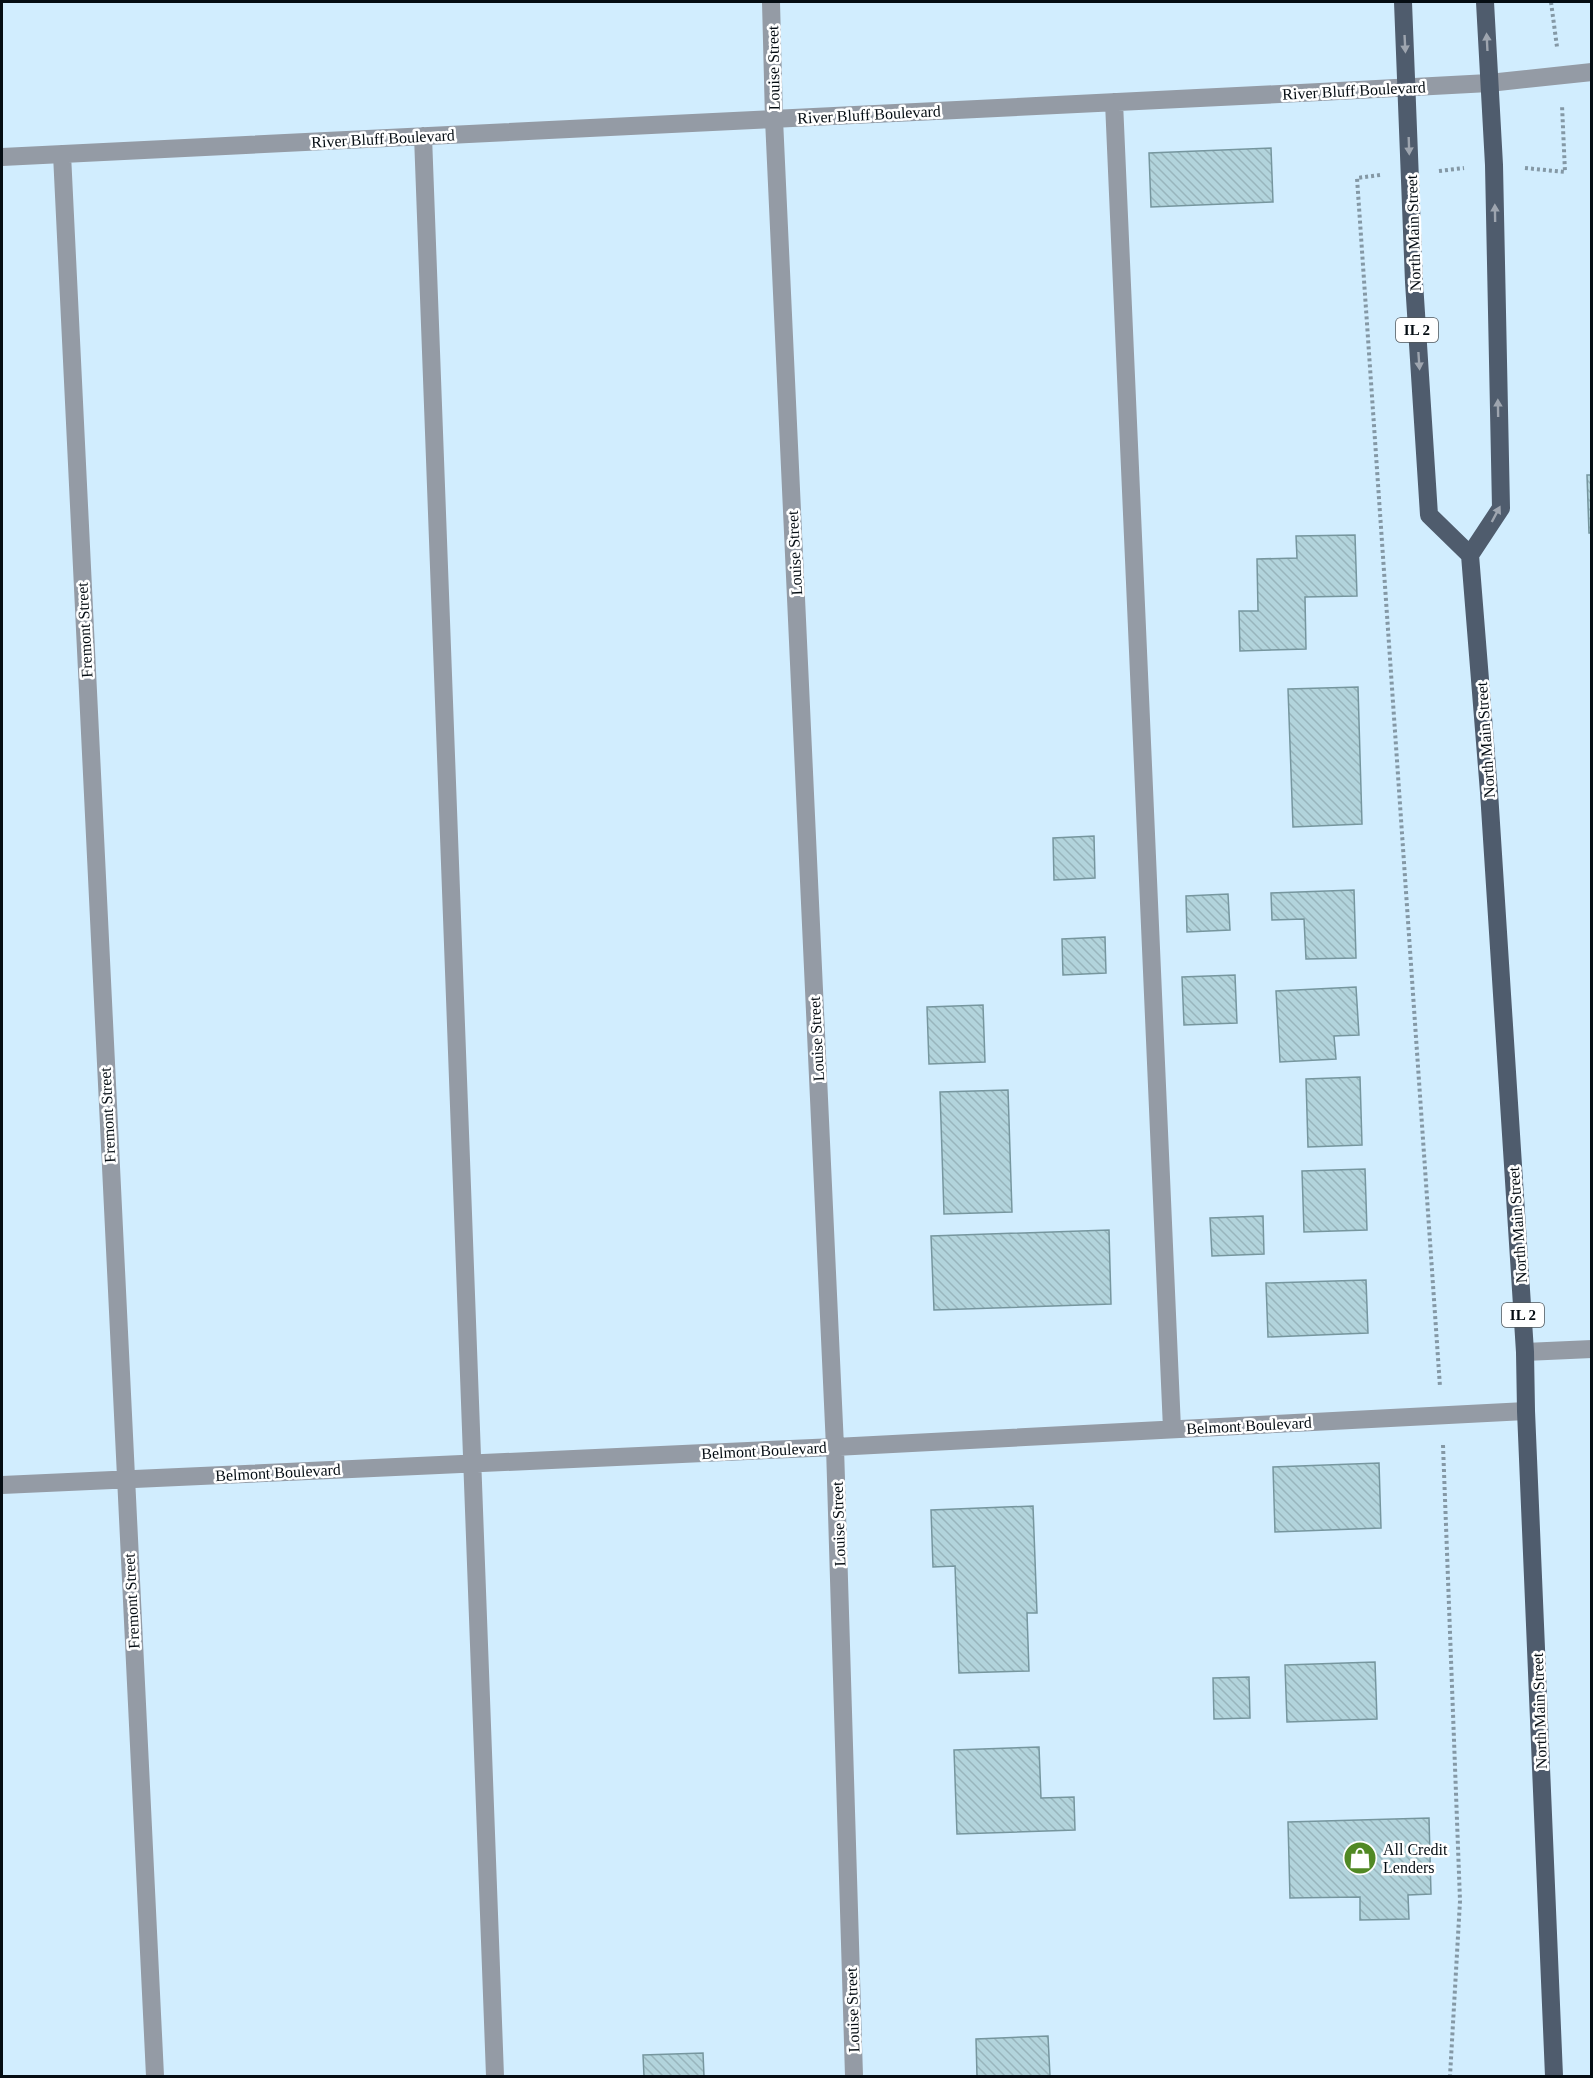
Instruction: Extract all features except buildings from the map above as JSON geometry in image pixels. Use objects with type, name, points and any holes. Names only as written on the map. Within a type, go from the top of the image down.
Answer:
[{"type":"main road","name":"North Main Street","points":[[1402,2],[1414,282],[1429,514],[1470,555],[1489,792],[1526,1352],[1526,1411],[1554,2076]]},
{"type":"main road","points":[[1470,555],[1501,508],[1485,2]]},
{"type":"street","name":"Louise Street","points":[[771,2],[774,119],[835,1447],[854,2076]]},
{"type":"street","name":"River Bluff Boulevard","points":[[2,157],[1489,83],[1592,72]]},
{"type":"street","points":[[1114,102],[1172,1429]]},
{"type":"street","points":[[423,136],[495,2076]]},
{"type":"street","name":"Fremont Street","points":[[62,154],[155,2076]]},
{"type":"street","points":[[1526,1352],[1592,1349]]},
{"type":"street","name":"Belmont Boulevard","points":[[2,1485],[835,1447],[1526,1411]]},
{"type":"path","points":[[1376,176],[1357,178],[1437,1334]]},
{"type":"path","points":[[1443,1446],[1460,1901],[1450,2076]]},
{"type":"place","name":"All Credit Lenders","points":[[1360,1858]]}]
